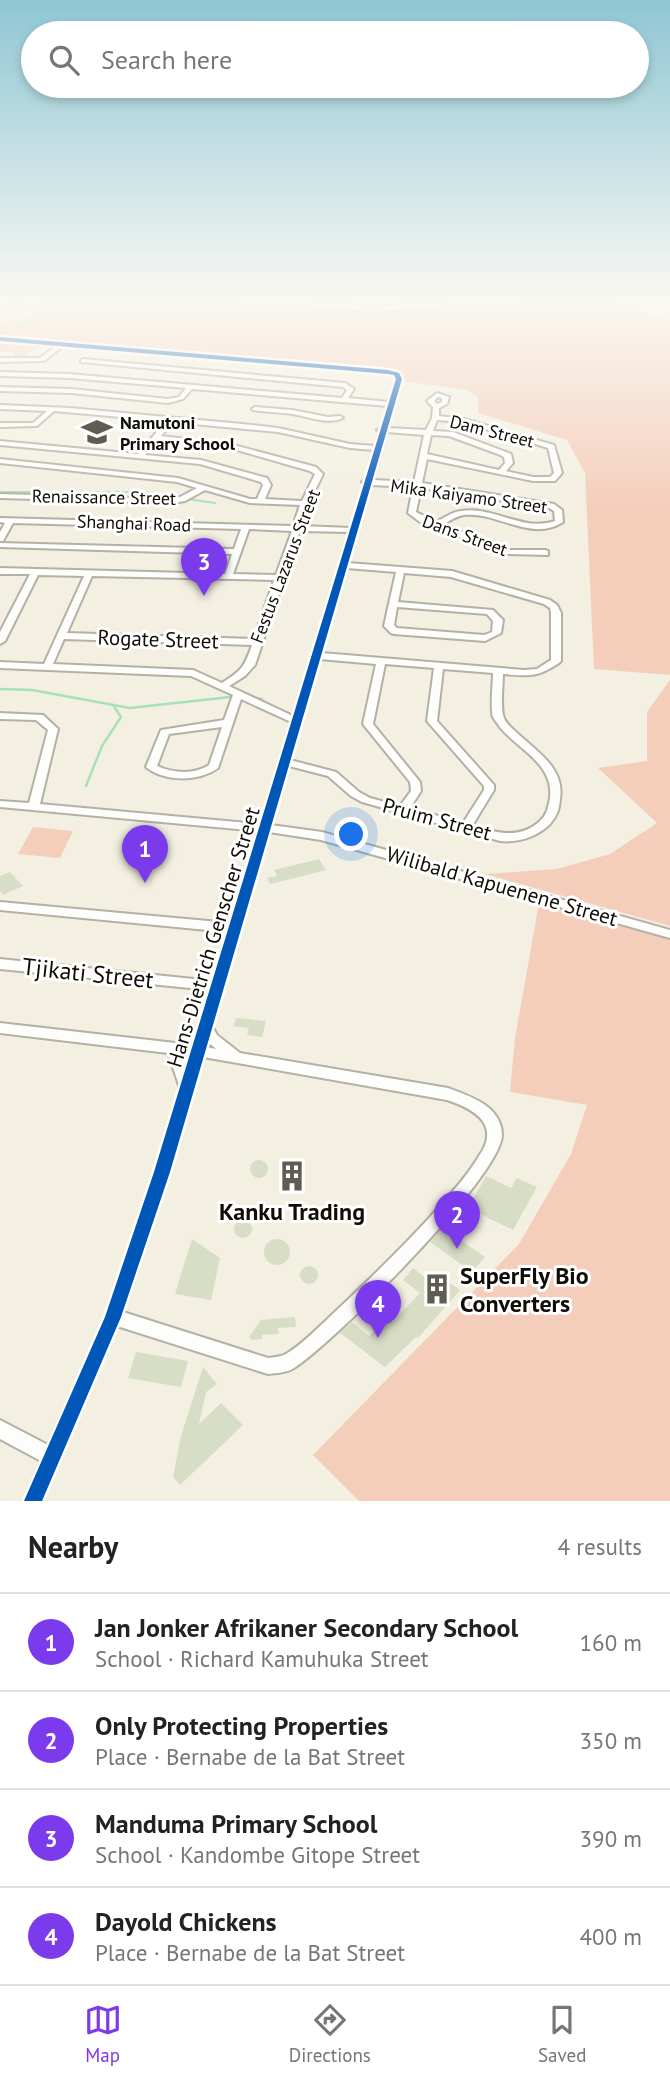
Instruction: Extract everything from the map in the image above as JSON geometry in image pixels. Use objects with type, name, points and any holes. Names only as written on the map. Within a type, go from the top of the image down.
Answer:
[{"type":"street","points":[[69,376],[75,370]]},
{"type":"street","points":[[182,370],[345,385],[351,389],[344,399]]},
{"type":"street","name":"Hans-Dietrich Genscher Street","points":[[33,1501],[113,1317],[236,928],[345,565],[352,530],[381,430],[399,379],[397,374],[353,370]]},
{"type":"street","points":[[0,374],[69,376],[390,404]]},
{"type":"street","points":[[0,389],[71,391],[172,401],[181,398],[191,386]]},
{"type":"street","points":[[242,426],[265,393]]},
{"type":"street","points":[[0,407],[53,409],[242,426],[350,446],[376,448]]},
{"type":"street","name":"Dans Street","points":[[436,407],[412,513],[418,518],[509,552],[545,553]]},
{"type":"street","points":[[0,425],[35,425],[53,409]]},
{"type":"street","points":[[255,409],[292,412],[324,419],[340,418]]},
{"type":"street","name":"Dam Street","points":[[425,456],[538,480],[552,479],[558,473],[551,447],[548,445],[462,420],[435,418]]},
{"type":"street","points":[[141,455],[171,420]]},
{"type":"street","points":[[381,430],[450,435],[504,453],[509,465],[500,473]]},
{"type":"street","name":"Festus Lazarus Street","points":[[156,438],[225,445],[313,469],[319,474],[305,503],[248,668],[223,686]]},
{"type":"street","points":[[0,443],[206,463],[264,480],[267,485],[260,502]]},
{"type":"street","points":[[60,467],[78,449]]},
{"type":"street","points":[[0,461],[173,479],[245,500],[305,503]]},
{"type":"street","name":"Mika Kaiyamo Street","points":[[366,482],[419,485],[551,506],[558,510],[559,522],[542,526],[468,513],[455,515],[436,525]]},
{"type":"street","name":"Renaissance Street","points":[[0,496],[172,501],[185,498],[205,487]]},
{"type":"street","name":"Shanghai Road","points":[[0,520],[352,530]]},
{"type":"street","points":[[0,539],[11,520]]},
{"type":"street","points":[[228,577],[246,526]]},
{"type":"street","points":[[0,545],[236,552]]},
{"type":"street","points":[[318,656],[532,673],[554,664],[556,658],[554,607],[541,600],[457,575],[345,565]]},
{"type":"street","points":[[393,604],[490,612],[498,620],[496,633],[485,638],[394,631],[389,626],[393,604],[401,569]]},
{"type":"street","points":[[0,571],[280,578]]},
{"type":"street","points":[[0,640],[35,572]]},
{"type":"street","points":[[47,667],[89,573]]},
{"type":"street","name":"Rogate Street","points":[[61,636],[256,642]]},
{"type":"street","points":[[381,662],[368,724],[416,786],[416,791],[403,810]]},
{"type":"street","points":[[0,665],[187,672],[297,721]]},
{"type":"street","points":[[439,666],[432,721],[489,785],[489,790],[466,827]]},
{"type":"street","name":"Pruim Street","points":[[285,762],[332,774],[360,797],[403,810],[505,838],[529,834],[548,819],[554,807],[553,772],[498,717],[498,671]]},
{"type":"street","points":[[228,723],[165,733],[151,767],[169,773],[200,774],[212,770],[238,694]]},
{"type":"street","points":[[0,716],[39,717],[53,729],[34,806]]},
{"type":"street","name":"Wilibald Kapuenene Street","points":[[0,804],[266,828],[346,842],[670,934]]},
{"type":"street","points":[[0,906],[236,928]]},
{"type":"street","name":"Tjikati Street","points":[[0,964],[218,986]]},
{"type":"street","points":[[206,1026],[212,1038],[238,1058]]},
{"type":"street","points":[[0,1028],[198,1051],[329,1072],[457,1097],[479,1106],[494,1129],[494,1143],[482,1164],[436,1221],[369,1290],[286,1364],[277,1367],[260,1364],[113,1317]]},
{"type":"street","points":[[173,1048],[187,1088]]},
{"type":"street","points":[[0,1429],[53,1457]]},
{"type":"shaded area","points":[[387,370],[670,370],[670,675],[594,669],[585,473],[567,440],[478,413],[478,397],[467,390],[403,381],[405,374]]},
{"type":"shaded area","points":[[670,680],[670,926],[485,874],[557,869],[610,854],[657,823],[598,768],[647,761],[647,712]]},
{"type":"shaded area","points":[[33,827],[73,831],[60,858],[18,854]]},
{"type":"shaded area","points":[[539,903],[670,940],[670,1501],[359,1501],[313,1455],[519,1244],[571,1154],[587,1105],[510,1092],[515,1038]]},
{"type":"building","points":[[319,859],[326,870],[270,884],[267,878],[277,876],[274,870]]},
{"type":"building","points":[[10,872],[23,886],[3,895],[0,891],[0,876]]},
{"type":"building","points":[[236,1018],[266,1021],[262,1037],[247,1035],[249,1028],[233,1026]]},
{"type":"building","points":[[255,1160],[263,1160],[268,1169],[266,1176],[255,1178],[250,1173],[250,1165]]},
{"type":"building","name":"Kanku Trading","points":[[288,1170],[296,1170],[301,1179],[299,1186],[288,1188],[283,1183],[283,1175]]},
{"type":"building","points":[[486,1176],[511,1188],[517,1178],[537,1187],[513,1230],[468,1208]]},
{"type":"building","points":[[243,1220],[249,1223],[252,1229],[249,1235],[243,1238],[237,1235],[234,1229],[237,1223]]},
{"type":"building","points":[[443,1228],[485,1257],[472,1272],[430,1242]]},
{"type":"building","points":[[192,1239],[220,1258],[211,1300],[175,1294]]},
{"type":"building","points":[[277,1239],[287,1242],[290,1252],[287,1262],[277,1265],[267,1262],[264,1252],[267,1242]]},
{"type":"building","points":[[305,1266],[313,1266],[318,1275],[316,1282],[305,1284],[300,1279],[300,1271]]},
{"type":"building","points":[[413,1268],[440,1289],[447,1281],[460,1290],[418,1338],[385,1367],[340,1333],[352,1322],[369,1336],[381,1326],[366,1311],[375,1305],[393,1322],[420,1293],[403,1280]]},
{"type":"building","points":[[295,1317],[296,1327],[278,1328],[279,1334],[262,1335],[262,1339],[252,1340],[249,1337],[261,1320]]},
{"type":"building","points":[[136,1352],[188,1361],[181,1387],[128,1378]]},
{"type":"building","points":[[203,1367],[217,1384],[206,1392],[199,1424],[221,1403],[243,1425],[180,1485],[173,1477],[181,1436]]},
{"type":"waterway","points":[[0,492],[143,492],[181,498]]},
{"type":"waterway","points":[[187,499],[215,503]]},
{"type":"waterway","points":[[0,689],[32,690],[130,708],[230,697]]},
{"type":"waterway","points":[[252,697],[262,699]]},
{"type":"waterway","points":[[86,786],[102,746],[121,717],[113,705]]},
{"type":"cycle path","points":[[33,1501],[113,1317],[162,1172],[399,379],[397,374],[365,370]]},
{"type":"place","name":"Namutoni Primary School","points":[[97,432]]},
{"type":"place","name":"Manduma Primary School","points":[[204,596]]},
{"type":"place","name":"Jan Jonker Afrikaner Secondary School","points":[[145,883]]},
{"type":"place","name":"Kanku Trading","points":[[292,1176]]},
{"type":"place","name":"Only Protecting Properties","points":[[457,1249]]},
{"type":"place","name":"SuperFly Bio Converters","points":[[437,1289]]},
{"type":"place","name":"Dayold Chickens","points":[[378,1338]]}]
